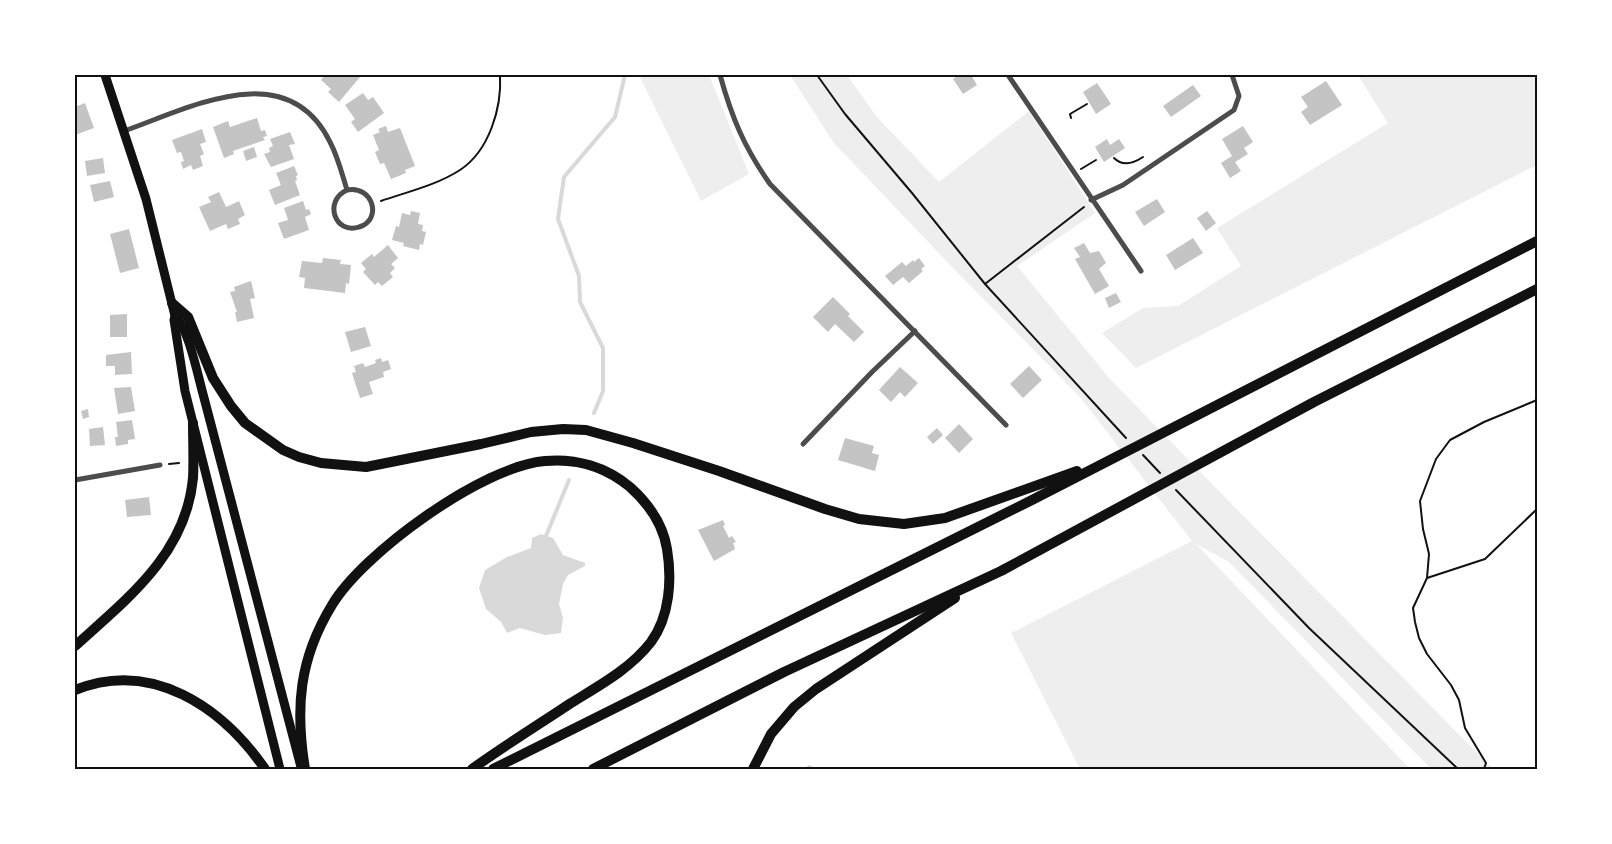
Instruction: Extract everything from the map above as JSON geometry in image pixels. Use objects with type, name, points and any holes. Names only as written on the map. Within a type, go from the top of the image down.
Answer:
[{"type":"highway","points":[[493,769],[1117,457],[1537,241]]},
{"type":"highway","points":[[593,769],[784,672],[984,579],[1314,402],[1537,289]]},
{"type":"highway","points":[[172,303],[188,317],[213,378],[245,423],[283,450],[321,463],[366,467],[531,432],[563,429],[586,430],[633,442],[825,509],[859,519],[904,524],[945,518],[1117,457]]},
{"type":"highway","points":[[75,646],[141,584],[174,543],[183,521],[191,489],[194,455],[193,423]]},
{"type":"highway","points":[[303,769],[299,721],[300,694],[307,662],[317,633],[333,604],[362,568],[420,520],[489,480],[519,467],[544,461],[589,464],[622,480],[647,504],[655,516],[670,563],[664,614],[652,640],[628,667],[472,769]]},
{"type":"highway","points":[[753,769],[771,734],[794,707],[816,689],[984,579]]},
{"type":"highway","points":[[75,690],[91,683],[125,679],[168,688],[200,704],[222,719],[265,769]]},
{"type":"main road","points":[[105,75],[149,212],[172,303],[177,350],[193,423],[280,769]]},
{"type":"main road","points":[[175,316],[188,339],[276,677],[303,769]]},
{"type":"street","points":[[720,75],[730,110],[750,154],[770,184],[1006,425]]},
{"type":"street","points":[[1008,75],[1141,271]]},
{"type":"street","points":[[1091,200],[1123,185],[1234,110],[1239,99],[1238,88],[1232,75]]},
{"type":"street","points":[[124,130],[225,96],[251,93],[274,95],[303,109],[325,132],[347,190]]},
{"type":"street","points":[[356,189],[364,193],[372,204],[371,217],[362,226],[354,228],[341,225],[336,218],[333,206],[339,194],[347,190],[356,189]]},
{"type":"street","points":[[803,444],[915,331]]},
{"type":"street","points":[[75,480],[160,465]]},
{"type":"path","points":[[372,204],[461,170],[480,149],[495,122],[501,86],[500,75]]},
{"type":"path","points":[[818,75],[844,114],[912,193],[985,284],[1127,439]]},
{"type":"path","points":[[1071,118],[1070,114],[1087,104]]},
{"type":"path","points":[[1114,158],[1126,164],[1143,157]]},
{"type":"path","points":[[1074,175],[1096,160]]},
{"type":"path","points":[[985,284],[1077,214],[1091,200]]},
{"type":"path","points":[[1484,769],[1486,763],[1465,728],[1455,693],[1419,638],[1413,608],[1426,578],[1429,554],[1423,530],[1420,501],[1436,459],[1450,440],[1484,422],[1537,400]]},
{"type":"path","points":[[1142,454],[1164,478]]},
{"type":"path","points":[[1172,486],[1309,628],[1458,769]]},
{"type":"path","points":[[1426,578],[1485,559],[1537,509]]},
{"type":"shaded area","points":[[639,75],[709,75],[749,174],[701,201]]},
{"type":"shaded area","points":[[790,75],[847,75],[877,117],[939,182],[1029,111],[1095,213],[1017,266],[1110,379],[1493,769],[1431,769],[1229,562],[1196,544],[1410,769],[1080,769],[1011,633],[1192,541],[1079,396],[834,143]]},
{"type":"shaded area","points":[[1358,75],[1537,75],[1537,165],[1136,368],[1102,333],[1143,308],[1178,306],[1241,266],[1217,228],[1388,123]]},
{"type":"shaded area","points":[[541,534],[553,538],[563,555],[585,563],[585,566],[568,575],[563,584],[559,604],[563,618],[561,633],[545,635],[520,628],[507,633],[501,622],[486,609],[479,588],[485,570],[507,557],[531,548],[532,538]]},
{"type":"building","points":[[325,75],[358,75],[360,77],[339,102],[328,92],[331,89],[321,80]]},
{"type":"building","points":[[958,75],[971,75],[977,85],[963,94],[953,79]]},
{"type":"building","points":[[1326,81],[1342,105],[1310,125],[1301,112],[1308,107],[1301,97]]},
{"type":"building","points":[[1097,83],[1111,104],[1096,114],[1083,92]]},
{"type":"building","points":[[1193,85],[1201,96],[1171,117],[1163,106]]},
{"type":"building","points":[[363,93],[368,100],[373,97],[384,113],[358,132],[351,122],[355,119],[345,105]]},
{"type":"building","points":[[85,103],[94,128],[75,135],[75,107]]},
{"type":"building","points":[[257,118],[261,131],[265,130],[267,136],[263,137],[265,140],[233,151],[234,154],[224,158],[213,127],[228,121],[230,127]]},
{"type":"building","points":[[386,126],[388,132],[400,128],[415,166],[405,170],[406,173],[391,179],[384,163],[380,164],[375,152],[379,150],[373,135],[380,132],[378,129]]},
{"type":"building","points":[[1243,126],[1253,142],[1244,148],[1248,154],[1235,162],[1241,171],[1230,178],[1221,163],[1232,156],[1222,139]]},
{"type":"building","points":[[202,129],[206,142],[200,144],[204,154],[200,156],[203,166],[193,170],[191,165],[183,169],[181,162],[184,161],[181,152],[177,153],[172,140]]},
{"type":"building","points":[[290,132],[295,144],[289,145],[294,159],[271,167],[264,154],[270,152],[269,148],[273,146],[270,139]]},
{"type":"building","points":[[1107,139],[1110,145],[1119,139],[1125,148],[1104,162],[1095,147]]},
{"type":"building","points":[[254,147],[257,157],[246,161],[243,151]]},
{"type":"building","points":[[103,158],[105,173],[87,176],[85,161]]},
{"type":"building","points":[[294,166],[298,175],[295,181],[300,195],[275,205],[269,190],[281,185],[276,173]]},
{"type":"building","points":[[110,181],[114,197],[94,202],[90,185]]},
{"type":"building","points":[[219,192],[226,207],[239,201],[245,215],[238,219],[240,224],[228,229],[226,224],[210,231],[199,207],[211,202],[208,197]]},
{"type":"building","points":[[1157,199],[1165,212],[1144,226],[1135,212]]},
{"type":"building","points":[[303,201],[306,210],[309,209],[311,214],[305,217],[309,230],[284,239],[278,223],[288,220],[284,208]]},
{"type":"building","points":[[411,211],[420,213],[418,224],[423,225],[422,231],[426,232],[423,245],[420,244],[419,250],[403,246],[404,243],[392,240],[396,226],[399,227],[402,213],[410,215]]},
{"type":"building","points":[[1207,211],[1216,223],[1206,231],[1197,218]]},
{"type":"building","points":[[129,229],[139,268],[120,273],[110,234]]},
{"type":"building","points":[[1193,238],[1203,253],[1175,270],[1166,255]]},
{"type":"building","points":[[1084,243],[1090,253],[1099,251],[1106,263],[1099,269],[1109,286],[1095,294],[1075,259],[1080,257],[1074,248]]},
{"type":"building","points":[[388,245],[398,258],[391,264],[395,268],[390,273],[393,277],[382,286],[378,282],[375,285],[363,272],[366,269],[361,263],[372,254],[374,257]]},
{"type":"building","points":[[323,258],[341,260],[340,264],[351,265],[349,284],[346,283],[345,293],[304,288],[305,278],[299,277],[302,261],[322,263]]},
{"type":"building","points":[[919,258],[925,266],[921,269],[923,271],[909,283],[903,277],[893,285],[885,276],[902,262],[906,266]]},
{"type":"building","points":[[251,281],[255,298],[250,299],[254,318],[237,322],[235,312],[237,312],[230,292],[235,291],[234,287]]},
{"type":"building","points":[[1116,293],[1121,302],[1109,308],[1105,298]]},
{"type":"building","points":[[833,297],[864,332],[854,342],[835,324],[828,332],[813,317]]},
{"type":"building","points":[[127,314],[127,337],[110,337],[110,315]]},
{"type":"building","points":[[365,327],[371,346],[351,352],[345,332]]},
{"type":"building","points":[[131,352],[132,374],[115,375],[115,366],[106,366],[106,355]]},
{"type":"building","points":[[381,358],[382,362],[388,360],[391,369],[383,372],[384,377],[369,382],[373,394],[360,398],[352,373],[356,372],[354,366],[363,363],[365,367],[376,363],[375,360]]},
{"type":"building","points":[[1029,366],[1042,380],[1023,398],[1010,384]]},
{"type":"building","points":[[900,367],[918,383],[905,397],[900,392],[891,402],[879,390]]},
{"type":"building","points":[[131,387],[135,411],[118,414],[114,388]]},
{"type":"building","points":[[88,409],[89,417],[83,419],[81,411]]},
{"type":"building","points":[[132,420],[135,439],[128,440],[128,444],[116,446],[115,437],[118,437],[116,422]]},
{"type":"building","points":[[959,424],[973,439],[959,453],[945,438]]},
{"type":"building","points":[[103,427],[105,445],[90,446],[89,429]]},
{"type":"building","points":[[937,428],[943,435],[933,444],[927,437]]},
{"type":"building","points":[[845,438],[874,446],[872,453],[879,455],[875,471],[838,460]]},
{"type":"building","points":[[149,497],[151,515],[127,517],[125,500]]},
{"type":"building","points":[[723,520],[725,525],[723,526],[729,538],[732,536],[736,542],[733,543],[735,549],[714,561],[698,530]]},
{"type":"waterway","points":[[594,413],[603,391],[603,348],[580,302],[579,276],[558,219],[564,177],[615,117],[625,75]]},
{"type":"waterway","points":[[546,536],[569,480]]}]
